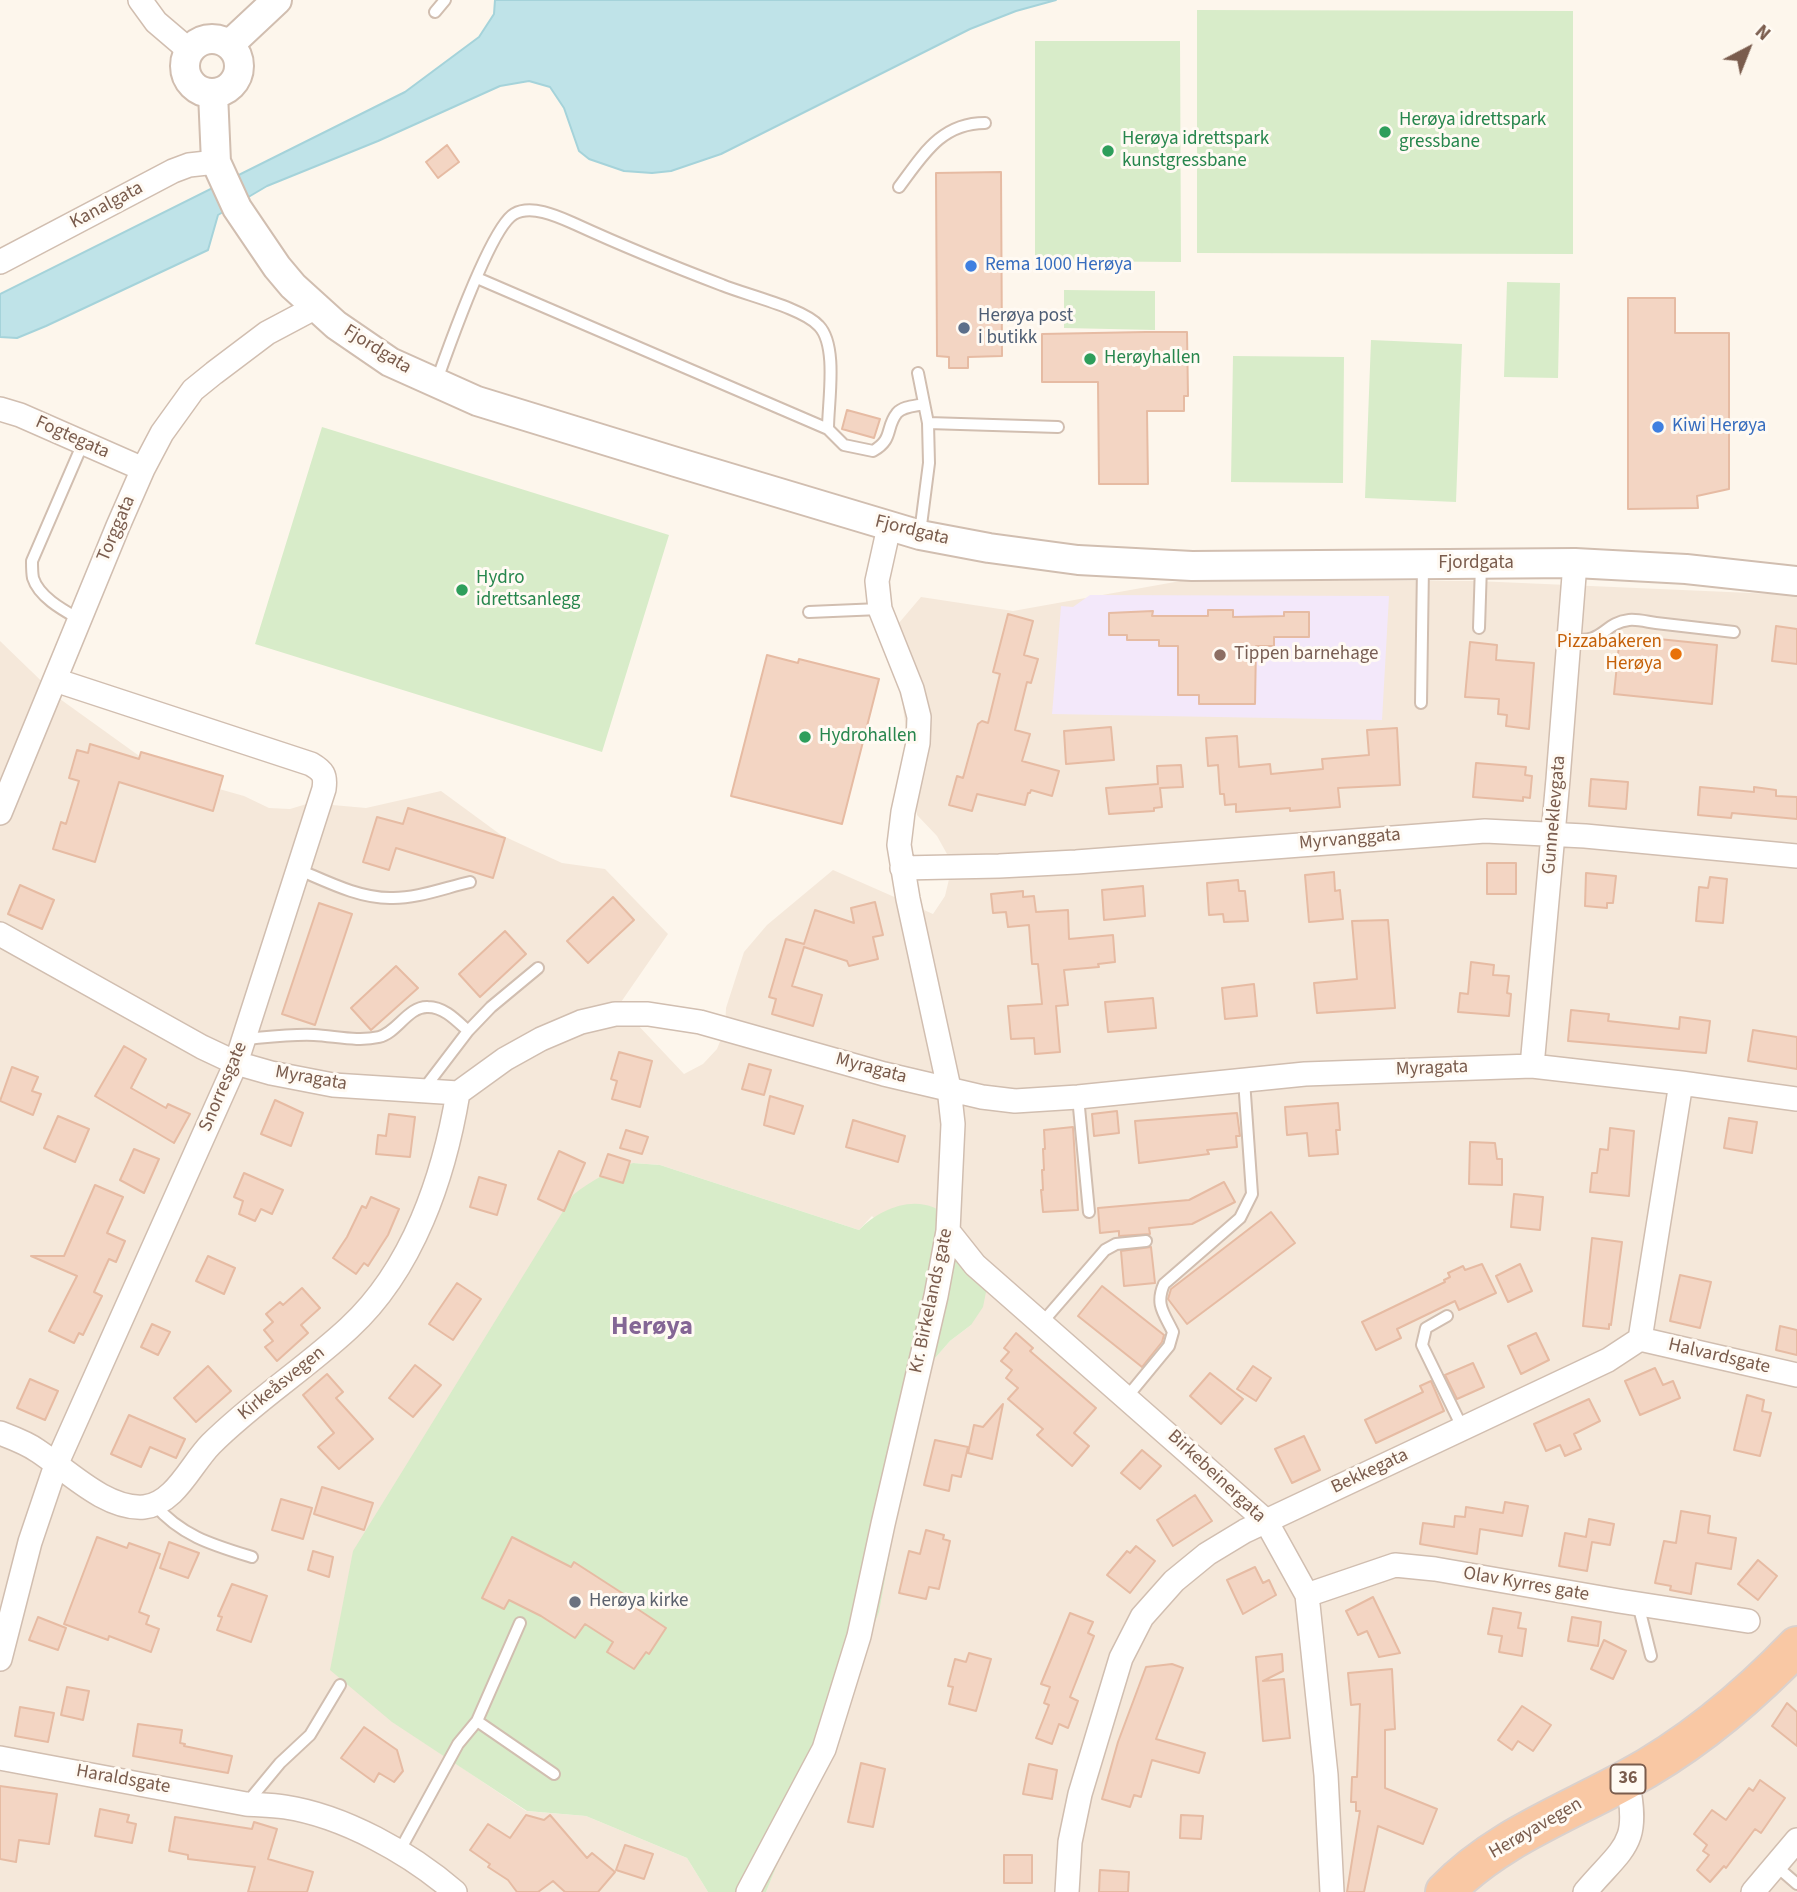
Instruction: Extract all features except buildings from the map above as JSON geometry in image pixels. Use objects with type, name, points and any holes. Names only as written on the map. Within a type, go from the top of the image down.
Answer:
[{"type":"highway","name":"Herøyavegen","points":[[1445,1892],[1468,1870],[1515,1839],[1666,1757],[1731,1710],[1797,1646]]},
{"type":"street","points":[[140,0],[156,22],[190,51]]},
{"type":"street","points":[[229,45],[277,0]]},
{"type":"street","points":[[213,38],[229,45],[239,64],[238,75],[232,84],[213,93],[203,91],[188,79],[185,70],[190,51],[204,40],[213,38]]},
{"type":"street","name":"Fjordgata","points":[[213,93],[220,171],[237,208],[277,267],[316,307],[373,352],[477,401],[890,527],[989,548],[1130,565],[1298,567],[1575,563],[1686,569],[1797,581]]},
{"type":"street","name":"Kanalgata","points":[[0,262],[189,164],[220,171]]},
{"type":"street","name":"Torggata","points":[[0,813],[79,619],[143,469],[162,433],[193,390],[242,349],[316,307]]},
{"type":"street","name":"Fogtegata","points":[[0,409],[20,415],[143,469]]},
{"type":"street","name":"Kr. Birkelands gate","points":[[748,1892],[824,1749],[859,1636],[936,1296],[948,1231],[953,1124],[949,1088],[902,868],[900,829],[918,743],[919,717],[912,689],[880,609],[877,580],[890,527]]},
{"type":"street","name":"Gunneklevgata","points":[[1532,1066],[1575,563]]},
{"type":"street","name":"Snorresgate","points":[[0,1659],[30,1542],[56,1465],[236,1063],[326,778],[322,770],[311,764],[55,680]]},
{"type":"street","name":"Myrvanggata","points":[[902,868],[1076,862],[1485,831],[1553,833],[1797,856]]},
{"type":"street","name":"Myragata","points":[[0,934],[179,1035],[236,1063],[333,1085],[458,1093],[505,1059],[541,1039],[581,1022],[615,1014],[648,1014],[700,1022],[884,1074],[982,1097],[1015,1101],[1305,1073],[1532,1066],[1797,1099]]},
{"type":"street","points":[[1640,1339],[1681,1083]]},
{"type":"street","name":"Kirkeåsvegen","points":[[154,1504],[173,1492],[211,1444],[348,1330],[387,1287],[410,1248],[427,1207],[452,1127],[458,1093]]},
{"type":"street","name":"Birkebeinergata","points":[[948,1231],[975,1265],[1040,1325],[1127,1397],[1266,1521],[1307,1595],[1326,1775],[1332,1892]]},
{"type":"street","name":"Halvardsgate","points":[[1640,1339],[1797,1375]]},
{"type":"street","name":"Bekkegata","points":[[1067,1892],[1070,1843],[1080,1794],[1121,1658],[1142,1617],[1174,1581],[1207,1554],[1244,1531],[1608,1360],[1640,1339]]},
{"type":"street","points":[[0,1433],[38,1451],[81,1485],[119,1503],[134,1507],[154,1504]]},
{"type":"street","name":"Olav Kyrres gate","points":[[1307,1595],[1395,1566],[1435,1569],[1748,1621]]},
{"type":"street","name":"Haraldsgate","points":[[0,1758],[246,1804],[286,1807],[326,1818],[377,1839],[455,1892]]},
{"type":"street","points":[[1585,1892],[1627,1844],[1633,1827],[1627,1780]]},
{"type":"street","points":[[1753,1892],[1797,1840]]},
{"type":"lane","points":[[435,12],[445,0]]},
{"type":"lane","points":[[899,187],[939,138],[960,126],[985,123]]},
{"type":"lane","points":[[436,384],[477,278],[505,220],[520,211],[537,211],[566,220],[701,278],[798,313],[820,326],[829,342],[828,429]]},
{"type":"lane","points":[[477,278],[828,429],[844,445],[873,451],[884,445],[897,413],[905,408],[924,404]]},
{"type":"lane","points":[[918,373],[929,423],[929,463],[920,535]]},
{"type":"lane","points":[[929,423],[1058,427]]},
{"type":"lane","points":[[79,619],[57,607],[40,589],[33,578],[32,561],[83,443]]},
{"type":"lane","points":[[1421,703],[1423,564]]},
{"type":"lane","points":[[1479,628],[1481,564]]},
{"type":"lane","points":[[808,612],[880,609]]},
{"type":"lane","points":[[1569,638],[1579,641],[1592,640],[1612,625],[1629,620],[1734,632]]},
{"type":"lane","points":[[297,869],[351,890],[391,898],[470,882]]},
{"type":"lane","points":[[423,1090],[468,1031],[491,1007],[538,968]]},
{"type":"lane","points":[[245,1039],[313,1035],[352,1039],[380,1037],[396,1028],[419,1007],[430,1007],[449,1014],[468,1031]]},
{"type":"lane","points":[[1127,1397],[1169,1346],[1173,1332],[1159,1304],[1164,1284],[1240,1218],[1252,1194],[1244,1079]]},
{"type":"lane","points":[[1078,1097],[1090,1212]]},
{"type":"lane","points":[[1040,1325],[1105,1250],[1116,1244],[1146,1241]]},
{"type":"lane","points":[[1447,1316],[1426,1328],[1422,1345],[1463,1429]]},
{"type":"lane","points":[[154,1504],[179,1529],[213,1545],[252,1557]]},
{"type":"lane","points":[[1638,1604],[1651,1656]]},
{"type":"lane","points":[[399,1852],[458,1744],[477,1721],[520,1623]]},
{"type":"lane","points":[[246,1804],[280,1763],[310,1735],[341,1685]]},
{"type":"lane","points":[[477,1721],[554,1774]]},
{"type":"lane","points":[[1775,1865],[1797,1884]]},
{"type":"shaded area","points":[[1186,580],[1476,581],[1797,595],[1797,1892],[766,1892],[797,1813],[922,1373],[950,1341],[971,1325],[872,1216],[859,1230],[660,1165],[633,1163],[394,1722],[526,1811],[586,1816],[687,1858],[708,1892],[0,1892],[0,641],[60,699],[156,768],[173,776],[244,796],[269,808],[290,809],[310,803],[366,808],[441,791],[501,835],[562,863],[605,869],[668,934],[619,1005],[684,1074],[703,1064],[717,1049],[725,1029],[726,1008],[744,952],[767,925],[833,870],[933,914],[945,896],[950,875],[947,854],[937,836],[917,815],[893,630],[921,597],[1013,611]]},
{"type":"shaded area","points":[[1090,595],[1389,596],[1382,720],[1052,714],[1061,606],[1073,607]]},
{"type":"green space","name":"Herøya idrettspark gressbane","points":[[1197,10],[1573,11],[1573,254],[1197,253]]},
{"type":"green space","name":"Herøya idrettspark kunstgressbane","points":[[1035,41],[1180,41],[1181,262],[1035,261]]},
{"type":"green space","points":[[1507,282],[1560,283],[1558,378],[1504,377]]},
{"type":"green space","points":[[1064,290],[1155,291],[1155,330],[1064,328]]},
{"type":"green space","points":[[1371,340],[1462,344],[1456,502],[1365,498]]},
{"type":"green space","points":[[1233,356],[1344,357],[1343,483],[1231,482]]},
{"type":"green space","name":"Hydro idrettsanlegg","points":[[322,427],[669,535],[602,752],[255,644]]},
{"type":"green space","points":[[633,1163],[660,1165],[859,1230],[868,1221],[891,1208],[916,1204],[928,1206],[940,1211],[952,1222],[987,1287],[983,1307],[971,1325],[950,1341],[922,1373],[879,1612],[766,1892],[708,1892],[687,1858],[586,1816],[527,1811],[392,1722],[330,1670],[353,1551],[573,1195],[602,1176]]},
{"type":"water","points":[[495,0],[1056,0],[1016,11],[970,29],[721,154],[671,171],[624,171],[589,159],[579,151],[564,108],[550,87],[529,81],[500,86],[378,141],[267,186],[218,215],[208,250],[46,326],[17,338],[0,337],[0,294],[405,92],[479,37],[494,14]]},
{"type":"place","name":"Herøya idrettspark gressbane","points":[[1385,132]]},
{"type":"place","name":"Herøya idrettspark kunstgressbane","points":[[1108,151]]},
{"type":"place","name":"Rema 1000 Herøya","points":[[971,266]]},
{"type":"place","name":"Herøya post i butikk","points":[[964,328]]},
{"type":"place","name":"Herøyhallen","points":[[1090,359]]},
{"type":"place","name":"Kiwi Herøya","points":[[1658,427]]},
{"type":"place","name":"Hydro idrettsanlegg","points":[[462,590]]},
{"type":"place","name":"Pizzabakeren Herøya","points":[[1676,654]]},
{"type":"place","name":"Tippen barnehage","points":[[1220,655]]},
{"type":"place","name":"Hydrohallen","points":[[805,737]]},
{"type":"place","name":"Herøya kirke","points":[[575,1602]]},
{"type":"district","name":"Herøya","points":[[652,1328]]}]
